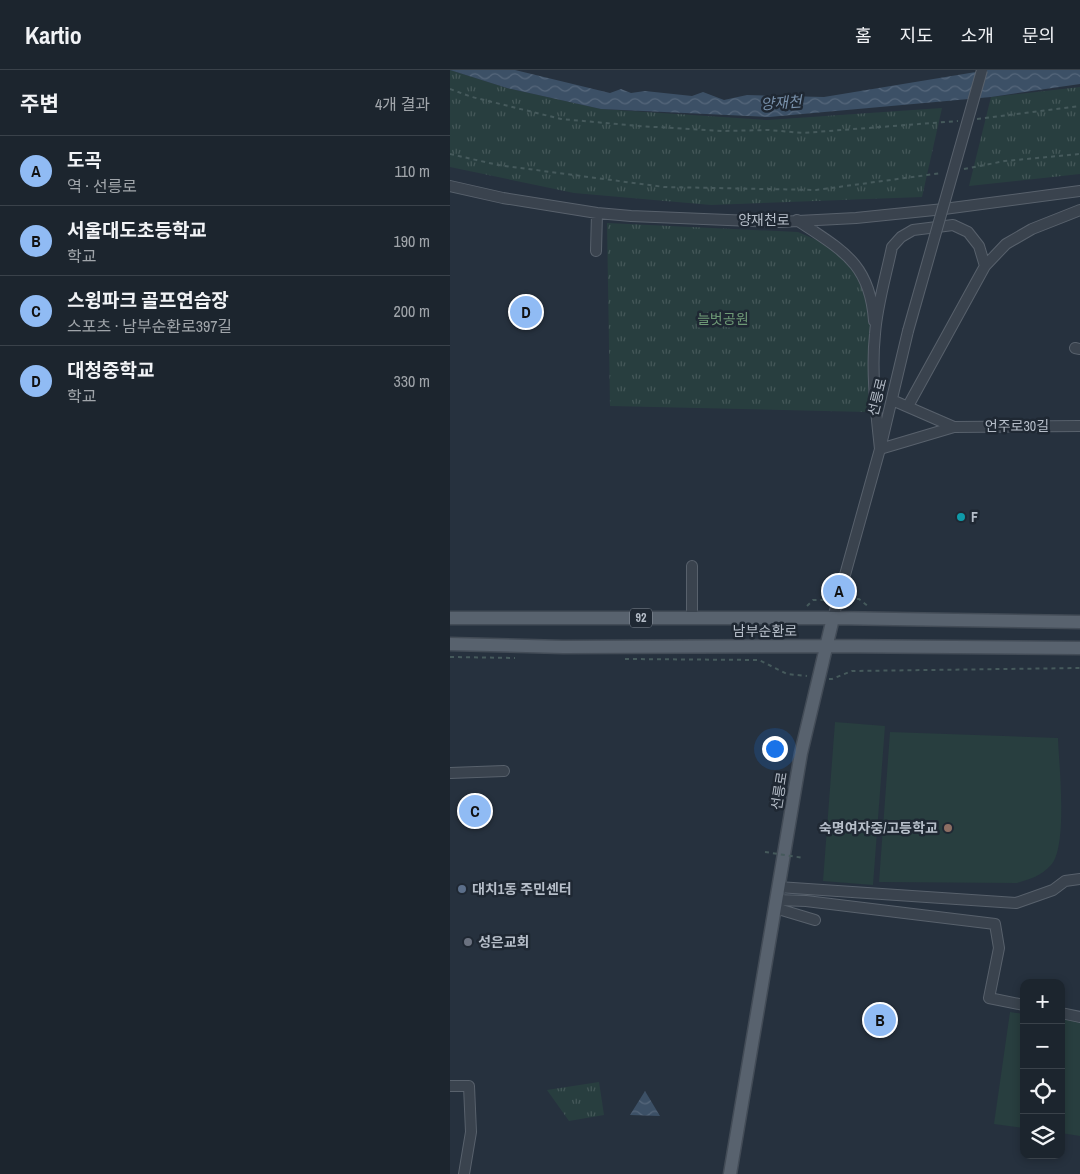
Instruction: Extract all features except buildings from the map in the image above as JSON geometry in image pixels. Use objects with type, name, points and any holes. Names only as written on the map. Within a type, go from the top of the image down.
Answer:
[{"type":"main road","name":"남부순환로","points":[[450,618],[833,618],[1080,622]]},
{"type":"main road","name":"선릉로","points":[[730,1174],[801,753],[833,618]]},
{"type":"main road","name":"남부순환로","points":[[450,644],[562,647],[825,646],[1080,648]]},
{"type":"street","name":"선릉로","points":[[833,618],[880,449],[908,331],[982,70]]},
{"type":"street","name":"양재천로","points":[[450,186],[503,198],[631,216],[779,222],[856,218],[944,209],[1080,191]]},
{"type":"street","points":[[908,406],[985,266],[1006,244],[1032,229],[1080,210]]},
{"type":"street","points":[[596,250],[597,212]]},
{"type":"street","points":[[797,220],[849,256],[862,273],[870,294],[875,331]]},
{"type":"street","points":[[954,426],[880,449],[876,405],[875,331],[892,247],[901,237],[913,230],[953,225],[968,232],[979,246],[985,266]]},
{"type":"street","points":[[892,400],[954,426]]},
{"type":"street","name":"언주로30길","points":[[954,426],[1080,426]]},
{"type":"street","points":[[692,566],[692,618]]},
{"type":"street","points":[[450,774],[504,771]]},
{"type":"street","points":[[777,898],[1016,903],[1053,890],[1065,881],[1080,879]]},
{"type":"street","points":[[777,898],[815,920]]},
{"type":"street","points":[[777,898],[995,924],[999,948],[989,998],[1020,1004]]},
{"type":"street","points":[[1065,1014],[1080,1017]]},
{"type":"street","points":[[450,1086],[469,1086],[471,1132],[464,1174]]},
{"type":"path","points":[[450,89],[472,97],[561,119],[638,126],[722,131],[768,130],[803,133],[962,121]]},
{"type":"path","points":[[972,120],[1080,106]]},
{"type":"path","points":[[450,154],[498,165],[664,187],[816,190],[954,171],[1004,161],[1080,154]]},
{"type":"path","points":[[450,657],[515,658]]},
{"type":"path","points":[[621,659],[759,660],[787,674],[832,679],[852,671],[1080,668]]},
{"type":"path","points":[[765,852],[804,858]]},
{"type":"green space","points":[[450,70],[507,88],[601,109],[767,120],[942,108],[922,197],[711,205],[574,193],[450,167]]},
{"type":"green space","points":[[1080,87],[1080,174],[969,186],[991,97]]},
{"type":"green space","name":"늘벗공원","points":[[607,223],[798,232],[826,244],[855,264],[874,305],[867,412],[610,406]]},
{"type":"green space","points":[[835,722],[885,726],[873,885],[823,881]]},
{"type":"green space","points":[[890,732],[1058,738],[1061,824],[1056,855],[1051,865],[1039,874],[1017,883],[879,882]]},
{"type":"green space","points":[[1010,1012],[1020,1013],[1020,1127],[994,1124]]},
{"type":"green space","points":[[1065,1020],[1080,1022],[1080,1136],[1065,1134]]},
{"type":"green space","points":[[599,1082],[604,1115],[569,1121],[547,1090]]},
{"type":"water","name":"양재천","points":[[450,70],[515,70],[610,93],[621,89],[631,93],[645,91],[692,96],[703,92],[724,100],[747,95],[824,97],[988,70],[1080,70],[1080,84],[991,97],[769,117],[601,109],[507,88]]},
{"type":"water","points":[[645,1091],[660,1116],[630,1115]]},
{"type":"place","name":"대청중학교","points":[[526,312]]},
{"type":"place","name":"F","points":[[961,517]]},
{"type":"place","name":"도곡","points":[[839,591]]},
{"type":"place","name":"스윙파크 골프연습장","points":[[475,811]]},
{"type":"place","name":"숙명여자중/고등학교","points":[[948,828]]},
{"type":"place","name":"대치1동 주민센터","points":[[462,889]]},
{"type":"place","name":"성은교회","points":[[468,942]]},
{"type":"place","name":"서울대도초등학교","points":[[880,1020]]}]
